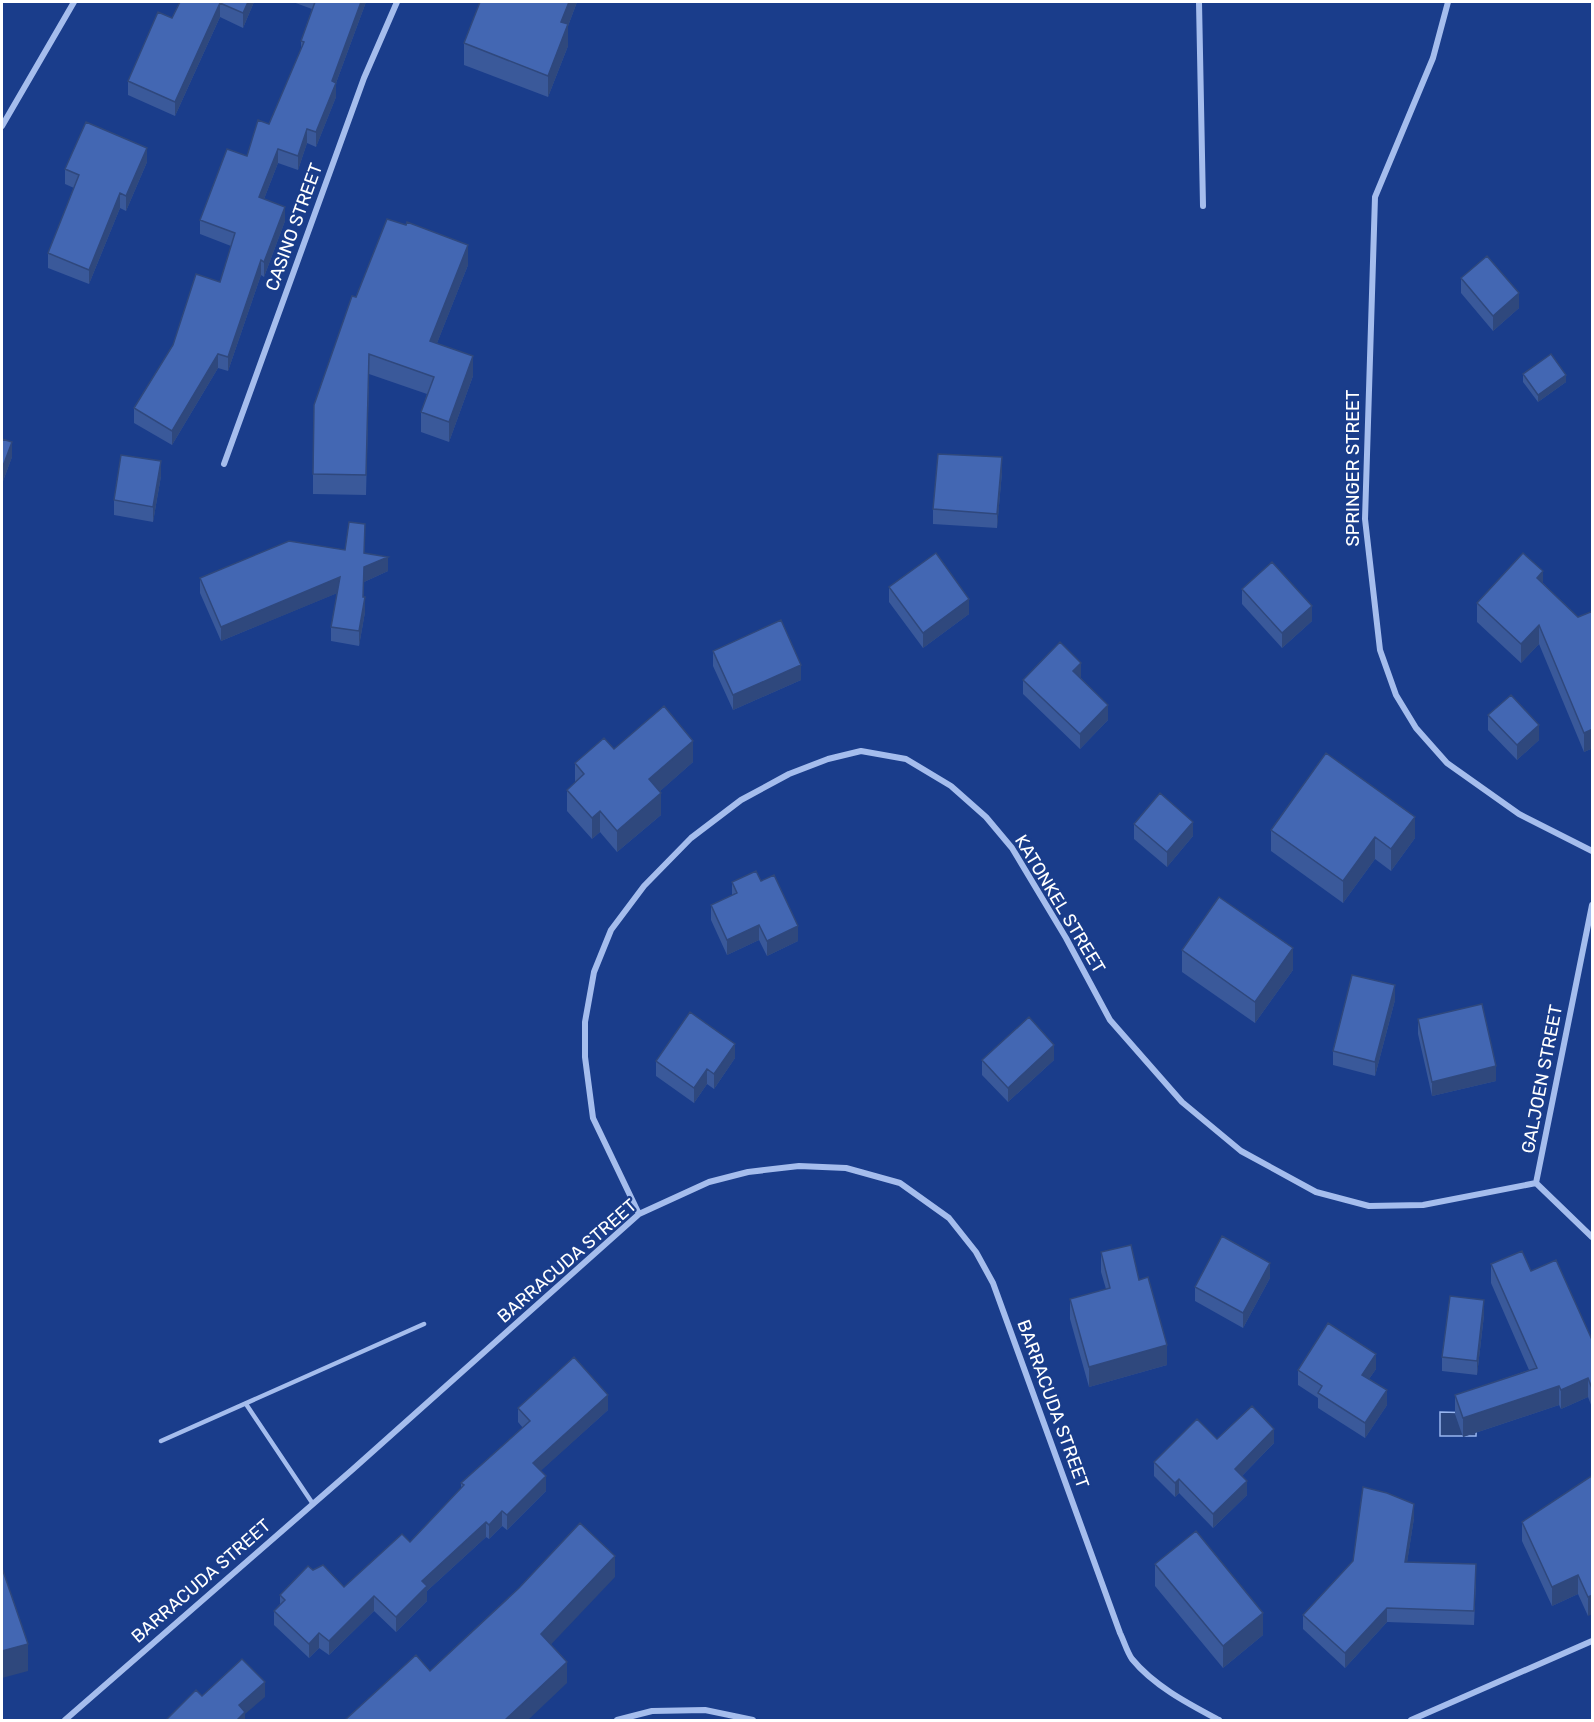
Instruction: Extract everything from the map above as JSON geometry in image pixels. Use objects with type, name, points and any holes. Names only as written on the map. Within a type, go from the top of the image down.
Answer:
[{"type":"street","points":[[2,126],[74,2]]},
{"type":"street","name":"CASINO STREET","points":[[224,464],[364,78],[397,2]]},
{"type":"street","points":[[1199,2],[1203,206]]},
{"type":"street","name":"SPRINGER STREET","points":[[1448,2],[1432,58],[1375,197],[1365,519],[1380,650],[1401,703],[1416,728],[1447,764],[1519,814],[1593,851]]},
{"type":"street","name":"KATONKEL STREET","points":[[639,1214],[593,1118],[585,1057],[585,1022],[594,972],[612,930],[644,886],[691,838],[741,800],[789,774],[828,759],[861,751],[906,759],[951,786],[986,818],[1012,848],[1066,938],[1110,1020],[1182,1102],[1241,1151],[1316,1192],[1370,1206],[1423,1205],[1536,1183]]},
{"type":"street","name":"GALJOEN STREET","points":[[1536,1183],[1593,905]]},
{"type":"street","name":"BARRACUDA STREET","points":[[65,1720],[313,1504],[639,1214],[709,1182],[748,1172],[799,1166],[846,1168],[900,1183],[949,1218],[976,1252],[993,1283],[1116,1622],[1131,1657],[1150,1678],[1219,1720]]},
{"type":"street","points":[[1536,1183],[1593,1237]]},
{"type":"street","points":[[1411,1720],[1593,1641]]},
{"type":"street","points":[[617,1720],[652,1711],[705,1710],[753,1720]]},
{"type":"lane","points":[[161,1442],[424,1324]]},
{"type":"lane","points":[[246,1404],[313,1504]]},
{"type":"water","points":[[1440,1412],[1477,1413],[1476,1436],[1440,1436]]},
{"type":"building","points":[[180,2],[248,2],[243,13],[220,3],[175,102],[128,81],[158,12],[172,18]]},
{"type":"building","points":[[315,2],[361,2],[332,81],[336,83],[316,132],[307,129],[298,156],[278,149],[259,197],[285,207],[264,262],[261,260],[228,357],[218,354],[172,431],[134,408],[173,345],[196,274],[220,282],[235,233],[200,220],[227,149],[247,156],[258,120],[269,124],[304,42],[301,41]]},
{"type":"building","points":[[480,2],[569,2],[561,22],[568,24],[548,76],[464,43]]},
{"type":"building","points":[[86,122],[147,148],[126,196],[120,193],[89,270],[48,253],[79,175],[65,169]]},
{"type":"building","points":[[387,219],[406,225],[407,222],[468,245],[430,341],[473,356],[449,422],[421,412],[434,377],[369,354],[366,475],[313,474],[314,405],[352,296],[356,297]]},
{"type":"building","points":[[1487,256],[1519,293],[1493,316],[1461,278]]},
{"type":"building","points":[[1551,354],[1566,375],[1538,395],[1523,374]]},
{"type":"building","points":[[2,439],[12,442],[3,466],[2,466]]},
{"type":"building","points":[[938,454],[1002,457],[997,514],[933,509]]},
{"type":"building","points":[[121,455],[161,461],[153,507],[114,500]]},
{"type":"building","points":[[349,522],[365,524],[364,553],[388,557],[364,567],[363,597],[365,597],[359,631],[331,627],[340,577],[221,627],[200,578],[289,541],[345,550]]},
{"type":"building","points":[[936,553],[969,599],[923,633],[889,587]]},
{"type":"building","points":[[1523,553],[1543,571],[1537,578],[1578,617],[1593,611],[1593,729],[1584,733],[1539,625],[1521,644],[1477,603]]},
{"type":"building","points":[[1272,562],[1312,606],[1282,633],[1242,589]]},
{"type":"building","points":[[781,620],[801,665],[733,695],[713,651]]},
{"type":"building","points":[[1060,642],[1081,663],[1073,671],[1108,705],[1080,734],[1023,680]]},
{"type":"building","points":[[1511,695],[1539,725],[1517,745],[1488,715]]},
{"type":"building","points":[[664,706],[693,741],[649,779],[661,793],[617,831],[600,811],[592,818],[567,790],[584,774],[575,763],[604,738],[614,749]]},
{"type":"building","points":[[1326,753],[1415,817],[1391,849],[1375,837],[1343,881],[1271,830]]},
{"type":"building","points":[[1160,793],[1193,822],[1167,852],[1134,824]]},
{"type":"building","points":[[756,871],[761,881],[774,875],[798,926],[767,941],[759,925],[727,940],[711,905],[737,893],[732,882]]},
{"type":"building","points":[[1219,897],[1293,948],[1255,1002],[1182,950]]},
{"type":"building","points":[[1352,975],[1395,985],[1375,1062],[1333,1051]]},
{"type":"building","points":[[1482,1004],[1496,1066],[1432,1082],[1418,1019]]},
{"type":"building","points":[[690,1012],[735,1044],[714,1074],[707,1069],[694,1088],[656,1061]]},
{"type":"building","points":[[1029,1017],[1054,1045],[1008,1088],[982,1060]]},
{"type":"building","points":[[1222,1236],[1270,1263],[1243,1313],[1195,1287]]},
{"type":"building","points":[[1131,1245],[1139,1280],[1148,1277],[1167,1345],[1089,1367],[1070,1299],[1110,1288],[1101,1252]]},
{"type":"building","points":[[1522,1251],[1531,1271],[1556,1260],[1593,1342],[1593,1391],[1588,1378],[1561,1390],[1559,1386],[1463,1418],[1455,1395],[1537,1368],[1491,1264]]},
{"type":"building","points":[[1450,1296],[1484,1300],[1477,1361],[1442,1357]]},
{"type":"building","points":[[1328,1323],[1376,1354],[1362,1375],[1387,1390],[1365,1423],[1318,1393],[1322,1386],[1298,1370]]},
{"type":"building","points":[[574,1357],[608,1395],[533,1463],[546,1476],[507,1515],[502,1511],[489,1525],[486,1522],[422,1581],[427,1586],[396,1617],[374,1596],[329,1641],[319,1633],[309,1644],[274,1611],[285,1600],[280,1595],[308,1566],[313,1570],[323,1565],[344,1587],[402,1534],[410,1542],[464,1485],[461,1483],[530,1421],[518,1408]]},
{"type":"building","points":[[1252,1406],[1274,1429],[1235,1469],[1247,1481],[1213,1514],[1179,1479],[1175,1483],[1154,1462],[1197,1419],[1217,1439]]},
{"type":"building","points":[[1593,1475],[1593,1595],[1588,1597],[1578,1575],[1552,1587],[1522,1522]]},
{"type":"building","points":[[1363,1487],[1387,1493],[1414,1504],[1405,1562],[1476,1564],[1474,1611],[1387,1608],[1345,1653],[1303,1615],[1353,1561]]},
{"type":"building","points":[[580,1523],[615,1556],[541,1634],[567,1662],[505,1720],[345,1720],[416,1655],[430,1671],[519,1588]]},
{"type":"building","points":[[1196,1531],[1263,1613],[1223,1646],[1155,1564]]},
{"type":"building","points":[[2,1568],[28,1644],[2,1651]]},
{"type":"building","points":[[242,1659],[265,1682],[239,1705],[245,1712],[237,1720],[166,1720],[196,1690],[202,1696]]}]
